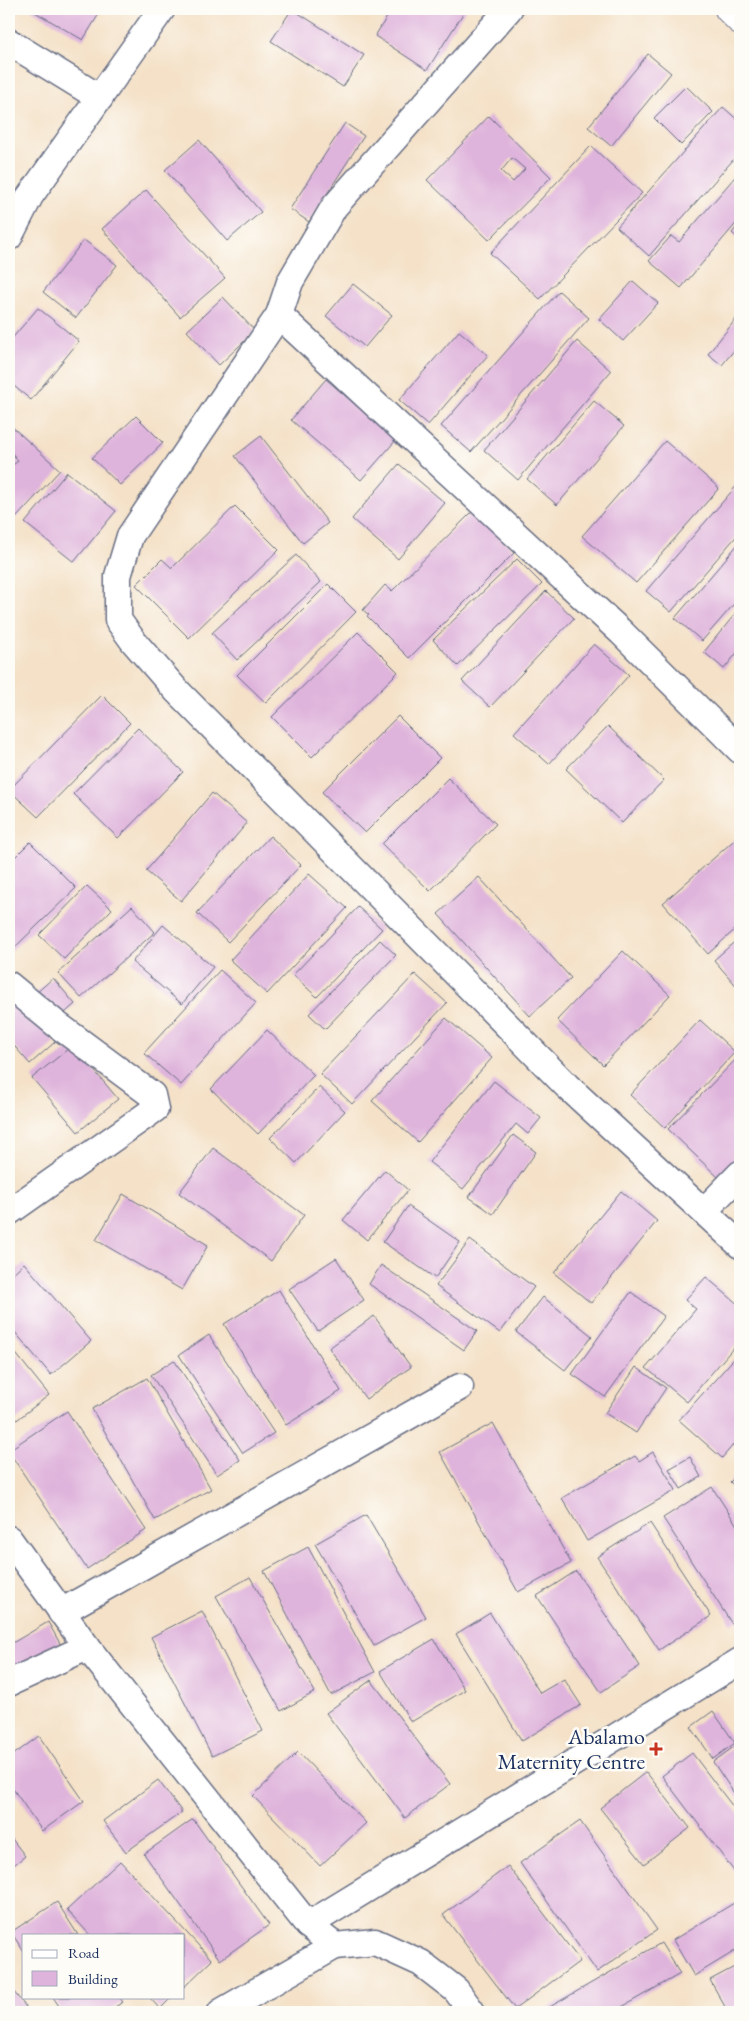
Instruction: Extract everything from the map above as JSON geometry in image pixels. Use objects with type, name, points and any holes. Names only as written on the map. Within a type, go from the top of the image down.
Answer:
[{"type":"main road","points":[[730,9],[740,20]]},
{"type":"street","points":[[9,237],[30,196],[162,9]]},
{"type":"street","points":[[509,9],[334,207],[290,282],[279,315],[130,536],[118,576],[118,620],[134,642],[176,690],[567,1086],[740,1245]]},
{"type":"street","points":[[9,42],[100,98]]},
{"type":"street","points":[[279,315],[621,632],[740,750]]},
{"type":"street","points":[[9,985],[55,1023],[152,1095],[155,1110],[9,1212]]},
{"type":"street","points":[[704,1212],[740,1174]]},
{"type":"street","points":[[61,1612],[460,1386]]},
{"type":"street","points":[[9,1539],[87,1647],[308,1925],[336,1946]]},
{"type":"street","points":[[9,1683],[87,1647]]},
{"type":"street","points":[[308,1925],[740,1661]]},
{"type":"street","points":[[221,2012],[336,1946],[375,1942],[421,1963],[456,1990],[472,2012]]},
{"type":"building","points":[[30,9],[102,9],[83,40]]},
{"type":"building","points":[[292,9],[364,55],[343,87],[271,41]]},
{"type":"building","points":[[392,9],[466,9],[427,70],[375,36]]},
{"type":"building","points":[[648,54],[671,73],[611,146],[588,127]]},
{"type":"building","points":[[686,86],[713,112],[681,145],[654,118]]},
{"type":"building","points":[[723,107],[740,122],[740,152],[649,256],[617,227]]},
{"type":"building","points":[[489,116],[551,177],[489,240],[427,180]],"holes":[[[512,158],[525,169],[513,182],[501,171]]]},
{"type":"building","points":[[345,123],[364,136],[309,222],[290,209]]},
{"type":"building","points":[[199,140],[261,212],[227,241],[165,170]]},
{"type":"building","points":[[591,146],[642,193],[540,299],[490,253]]},
{"type":"building","points":[[740,171],[740,219],[681,288],[649,261],[671,236],[679,242]]},
{"type":"building","points":[[146,190],[225,278],[180,317],[102,229]]},
{"type":"building","points":[[740,223],[740,240],[732,233]]},
{"type":"building","points":[[84,240],[117,265],[76,318],[43,292]]},
{"type":"building","points":[[633,281],[658,303],[623,341],[599,319]]},
{"type":"building","points":[[353,284],[392,315],[365,347],[326,316]]},
{"type":"building","points":[[559,291],[589,318],[471,452],[441,426]]},
{"type":"building","points":[[223,297],[255,331],[219,365],[187,331]]},
{"type":"building","points":[[38,308],[79,341],[31,400],[9,382],[9,342]]},
{"type":"building","points":[[740,314],[740,343],[722,365],[708,354]]},
{"type":"building","points":[[459,331],[488,355],[428,425],[399,400]]},
{"type":"building","points":[[577,341],[611,371],[518,480],[484,450]]},
{"type":"building","points":[[326,379],[396,440],[361,480],[291,420]]},
{"type":"building","points":[[594,401],[624,426],[557,505],[527,479]]},
{"type":"building","points":[[136,416],[163,443],[120,485],[92,458]]},
{"type":"building","points":[[9,424],[60,470],[16,518],[9,511],[9,468],[18,461],[9,449]]},
{"type":"building","points":[[261,436],[328,523],[303,543],[235,456]]},
{"type":"building","points":[[665,441],[719,488],[636,583],[582,536]]},
{"type":"building","points":[[399,464],[445,503],[398,559],[352,519]]},
{"type":"building","points":[[67,472],[116,511],[74,562],[25,523]]},
{"type":"building","points":[[738,484],[740,486],[740,532],[671,612],[646,591]]},
{"type":"building","points":[[235,506],[279,550],[189,638],[136,585],[162,559],[172,568]]},
{"type":"building","points":[[473,511],[515,552],[409,658],[363,610],[385,585],[392,591]]},
{"type":"building","points":[[740,542],[740,597],[702,641],[675,618]]},
{"type":"building","points":[[296,555],[321,582],[237,660],[212,633]]},
{"type":"building","points":[[517,559],[542,584],[458,666],[433,640]]},
{"type":"building","points":[[328,584],[356,612],[266,703],[237,675]]},
{"type":"building","points":[[546,591],[574,618],[490,707],[462,681]]},
{"type":"building","points":[[740,608],[740,649],[724,669],[704,652]]},
{"type":"building","points":[[358,632],[398,672],[312,757],[272,717]]},
{"type":"building","points":[[594,644],[629,675],[549,764],[514,733]]},
{"type":"building","points":[[102,695],[130,723],[38,817],[9,790]]},
{"type":"building","points":[[398,716],[440,758],[365,833],[322,792]]},
{"type":"building","points":[[608,726],[664,780],[622,823],[566,769]]},
{"type":"building","points":[[138,728],[183,772],[118,838],[73,794]]},
{"type":"building","points":[[448,778],[496,824],[430,891],[382,844]]},
{"type":"building","points":[[212,793],[247,823],[181,901],[146,871]]},
{"type":"building","points":[[740,835],[740,925],[708,954],[663,903]]},
{"type":"building","points":[[270,836],[301,865],[228,942],[197,913]]},
{"type":"building","points":[[30,842],[76,888],[9,953],[9,863]]},
{"type":"building","points":[[309,874],[347,908],[267,994],[230,960]]},
{"type":"building","points":[[479,877],[571,978],[530,1016],[438,914]]},
{"type":"building","points":[[87,886],[112,909],[64,959],[39,935]]},
{"type":"building","points":[[132,906],[155,932],[81,998],[58,973]]},
{"type":"building","points":[[358,907],[382,929],[317,997],[293,975]]},
{"type":"building","points":[[163,925],[213,967],[182,1004],[132,962]]},
{"type":"building","points":[[740,937],[740,990],[714,960]]},
{"type":"building","points":[[380,940],[396,955],[325,1029],[309,1014]]},
{"type":"building","points":[[623,951],[670,995],[603,1065],[557,1020]]},
{"type":"building","points":[[220,970],[256,1003],[181,1085],[144,1053]]},
{"type":"building","points":[[415,974],[447,1003],[352,1104],[320,1074]]},
{"type":"building","points":[[53,978],[75,1004],[57,1020],[35,994]]},
{"type":"building","points":[[13,996],[55,1042],[30,1064],[9,1040],[9,1000]]},
{"type":"building","points":[[446,1018],[492,1058],[418,1142],[372,1101]]},
{"type":"building","points":[[700,1020],[735,1052],[665,1128],[630,1095]]},
{"type":"building","points":[[267,1030],[314,1075],[258,1134],[211,1089]]},
{"type":"building","points":[[73,1045],[118,1099],[78,1132],[32,1078]]},
{"type":"building","points":[[740,1055],[740,1161],[721,1180],[668,1129]]},
{"type":"building","points":[[494,1081],[541,1118],[528,1134],[516,1124],[463,1189],[429,1162]]},
{"type":"building","points":[[319,1087],[345,1111],[296,1163],[270,1138]]},
{"type":"building","points":[[513,1135],[536,1152],[493,1214],[469,1197]]},
{"type":"building","points":[[213,1148],[304,1215],[271,1261],[179,1193]]},
{"type":"building","points":[[385,1170],[408,1190],[367,1240],[343,1220]]},
{"type":"building","points":[[621,1191],[657,1221],[591,1303],[554,1273]]},
{"type":"building","points":[[123,1194],[208,1245],[182,1290],[96,1240]]},
{"type":"building","points":[[408,1206],[460,1242],[435,1278],[383,1242]]},
{"type":"building","points":[[470,1240],[534,1287],[500,1333],[436,1286]]},
{"type":"building","points":[[336,1258],[364,1300],[318,1331],[289,1289]]},
{"type":"building","points":[[24,1263],[91,1341],[51,1375],[9,1325],[9,1277]]},
{"type":"building","points":[[381,1265],[477,1331],[464,1350],[369,1284]]},
{"type":"building","points":[[706,1277],[740,1306],[740,1340],[687,1402],[646,1368],[696,1309],[685,1300]]},
{"type":"building","points":[[279,1290],[341,1391],[286,1425],[224,1324]]},
{"type":"building","points":[[631,1292],[664,1316],[605,1397],[572,1374]]},
{"type":"building","points":[[543,1297],[592,1336],[565,1370],[516,1332]]},
{"type":"building","points":[[374,1316],[411,1367],[366,1399],[329,1348]]},
{"type":"building","points":[[209,1335],[274,1433],[243,1453],[179,1355]]},
{"type":"building","points":[[9,1345],[49,1395],[9,1426]]},
{"type":"building","points":[[740,1352],[740,1437],[722,1458],[679,1420]]},
{"type":"building","points":[[174,1360],[240,1460],[217,1475],[151,1375]]},
{"type":"building","points":[[636,1367],[666,1388],[636,1433],[605,1413]]},
{"type":"building","points":[[147,1378],[211,1489],[155,1520],[92,1409]]},
{"type":"building","points":[[67,1411],[146,1530],[87,1569],[9,1452],[9,1450]]},
{"type":"building","points":[[493,1423],[571,1563],[518,1592],[440,1452]]},
{"type":"building","points":[[653,1452],[676,1490],[587,1541],[562,1498],[635,1456],[639,1461]]},
{"type":"building","points":[[690,1457],[701,1477],[681,1489],[669,1469]]},
{"type":"building","points":[[740,1472],[740,1491],[730,1482]]},
{"type":"building","points":[[712,1487],[740,1530],[740,1619],[732,1624],[663,1518]]},
{"type":"building","points":[[366,1515],[426,1617],[374,1646],[315,1544]]},
{"type":"building","points":[[650,1523],[711,1616],[659,1650],[597,1557]]},
{"type":"building","points":[[308,1547],[375,1672],[331,1695],[264,1571]]},
{"type":"building","points":[[576,1571],[640,1666],[601,1692],[537,1596]]},
{"type":"building","points":[[250,1577],[315,1692],[281,1711],[216,1596]]},
{"type":"building","points":[[202,1611],[263,1731],[212,1756],[151,1637]]},
{"type":"building","points":[[490,1613],[540,1693],[564,1679],[581,1705],[522,1741],[456,1634]]},
{"type":"building","points":[[48,1622],[62,1647],[13,1674],[9,1666],[9,1645]]},
{"type":"building","points":[[434,1639],[465,1690],[411,1722],[380,1671]]},
{"type":"building","points":[[371,1680],[450,1784],[405,1818],[326,1713]]},
{"type":"building","points":[[713,1711],[735,1743],[713,1759],[691,1727]]},
{"type":"building","points":[[39,1736],[84,1801],[42,1831],[9,1783],[9,1758]]},
{"type":"building","points":[[735,1746],[740,1753],[740,1802],[713,1762]]},
{"type":"building","points":[[298,1752],[366,1823],[320,1866],[253,1796]]},
{"type":"building","points":[[692,1753],[740,1816],[740,1879],[662,1776]]},
{"type":"building","points":[[646,1772],[690,1828],[644,1864],[600,1808]]},
{"type":"building","points":[[158,1780],[182,1812],[126,1852],[103,1821]]},
{"type":"building","points":[[193,1819],[269,1925],[220,1960],[144,1854]]},
{"type":"building","points":[[580,1821],[657,1930],[597,1972],[520,1863]]},
{"type":"building","points":[[9,1835],[25,1856],[9,1869]]},
{"type":"building","points":[[120,1861],[212,1960],[185,1986],[185,1934],[89,1934],[67,1910]]},
{"type":"building","points":[[508,1866],[580,1961],[515,2009],[443,1915]]},
{"type":"building","points":[[57,1902],[77,1934],[22,1934],[22,1949],[11,1932]]},
{"type":"building","points":[[734,1903],[740,1913],[740,1948],[694,1976],[673,1940]]},
{"type":"building","points":[[661,1943],[680,1974],[613,2012],[541,2012]]},
{"type":"building","points":[[740,1964],[740,2012],[728,2012],[710,1980]]},
{"type":"building","points":[[9,1986],[30,2012],[9,2012]]},
{"type":"building","points":[[54,1998],[120,1998],[123,2002],[107,2012],[63,2012]]},
{"type":"building","points":[[150,1998],[171,1998],[160,2009]]},
{"type":"place","name":"Abalamo Maternity Centre","points":[[656,1749]]}]
